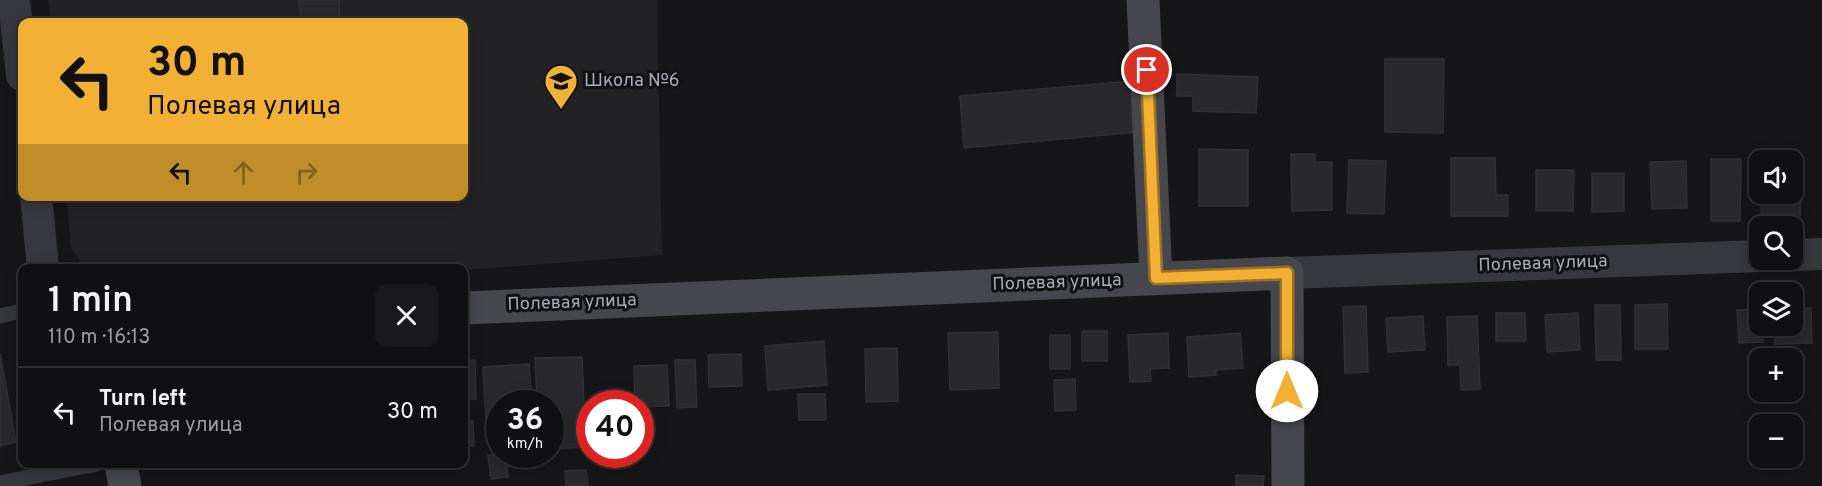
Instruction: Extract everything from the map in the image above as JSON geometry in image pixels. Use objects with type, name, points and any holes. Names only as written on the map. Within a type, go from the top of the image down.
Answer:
[{"type":"street","points":[[14,0],[18,38]]},
{"type":"street","points":[[1143,0],[1156,278]]},
{"type":"street","points":[[37,201],[44,264]]},
{"type":"street","points":[[1803,255],[1822,254]]},
{"type":"street","name":"Полевая улица","points":[[468,308],[1156,278],[1749,256]]},
{"type":"street","points":[[1287,273],[1288,486]]},
{"type":"street","points":[[122,468],[125,486]]},
{"type":"lane","points":[[0,316],[18,312]]},
{"type":"lane","points":[[0,483],[77,468]]},
{"type":"shaded area","name":"Школа №6","points":[[48,0],[657,0],[662,255],[468,270],[468,264],[82,264],[71,246],[66,201],[468,201],[468,18],[50,18]]},
{"type":"building","points":[[299,0],[339,0],[340,18],[301,18]]},
{"type":"building","points":[[1385,59],[1444,59],[1443,133],[1385,132]]},
{"type":"building","points":[[1177,74],[1258,77],[1256,113],[1193,111],[1193,96],[1177,96]]},
{"type":"building","points":[[1132,81],[1137,132],[964,148],[960,96]]},
{"type":"building","points":[[1199,149],[1248,150],[1248,206],[1199,206]]},
{"type":"building","points":[[1291,154],[1315,154],[1315,162],[1332,162],[1332,210],[1292,211]]},
{"type":"building","points":[[1451,158],[1495,158],[1496,195],[1508,195],[1508,216],[1451,216]]},
{"type":"building","points":[[1711,159],[1741,159],[1740,221],[1711,221]]},
{"type":"building","points":[[1349,160],[1386,161],[1384,214],[1347,213]]},
{"type":"building","points":[[1686,161],[1687,208],[1652,209],[1650,162]]},
{"type":"building","points":[[1536,170],[1574,170],[1573,211],[1536,211]]},
{"type":"building","points":[[1592,173],[1624,173],[1624,211],[1592,212]]},
{"type":"building","points":[[1762,204],[1800,204],[1800,216],[1761,216]]},
{"type":"building","points":[[1667,304],[1668,349],[1635,349],[1635,305]]},
{"type":"building","points":[[1595,305],[1620,305],[1621,360],[1596,360]]},
{"type":"building","points":[[1366,306],[1368,372],[1345,373],[1343,307]]},
{"type":"building","points":[[1803,308],[1811,308],[1812,343],[1775,344],[1775,336],[1803,336]]},
{"type":"building","points":[[1749,309],[1749,336],[1763,336],[1763,342],[1739,343],[1737,310]]},
{"type":"building","points":[[1496,313],[1525,313],[1526,341],[1496,341]]},
{"type":"building","points":[[1578,313],[1580,350],[1547,352],[1545,315]]},
{"type":"building","points":[[1423,316],[1425,350],[1388,352],[1386,318]]},
{"type":"building","points":[[1477,316],[1480,389],[1461,390],[1460,365],[1448,365],[1447,317]]},
{"type":"building","points":[[1082,331],[1107,331],[1107,361],[1082,361]]},
{"type":"building","points":[[998,332],[999,388],[950,390],[948,333]]},
{"type":"building","points":[[1168,333],[1169,368],[1150,369],[1151,381],[1130,382],[1128,335]]},
{"type":"building","points":[[1240,333],[1243,368],[1216,370],[1216,375],[1189,377],[1187,337]]},
{"type":"building","points":[[1050,335],[1070,335],[1070,369],[1050,369]]},
{"type":"building","points":[[824,341],[827,385],[768,390],[765,346]]},
{"type":"building","points":[[897,348],[898,401],[866,402],[865,349]]},
{"type":"building","points":[[0,353],[16,442],[0,446]]},
{"type":"building","points":[[741,354],[742,386],[709,387],[708,355]]},
{"type":"building","points":[[582,357],[583,390],[576,390],[576,448],[564,448],[564,390],[536,390],[535,358]]},
{"type":"building","points":[[475,360],[476,399],[468,399],[468,361]]},
{"type":"building","points":[[675,360],[695,360],[697,407],[677,408]]},
{"type":"building","points":[[529,364],[531,390],[486,390],[486,420],[483,367]]},
{"type":"building","points":[[667,365],[669,406],[654,407],[654,390],[635,390],[634,366]]},
{"type":"building","points":[[1075,379],[1076,410],[1055,411],[1054,380]]},
{"type":"building","points":[[798,394],[825,394],[826,420],[799,420]]},
{"type":"building","points":[[473,421],[474,446],[468,447],[468,422]]},
{"type":"building","points":[[490,468],[507,468],[508,477],[491,479]]},
{"type":"building","points":[[586,470],[588,486],[566,486],[565,471]]},
{"type":"building","points":[[1236,475],[1264,476],[1263,486],[1236,486]]},
{"type":"place","name":"Школа №6","points":[[561,110]]},
{"type":"route","points":[[1147,70],[1156,278],[1287,273],[1287,391]]}]
